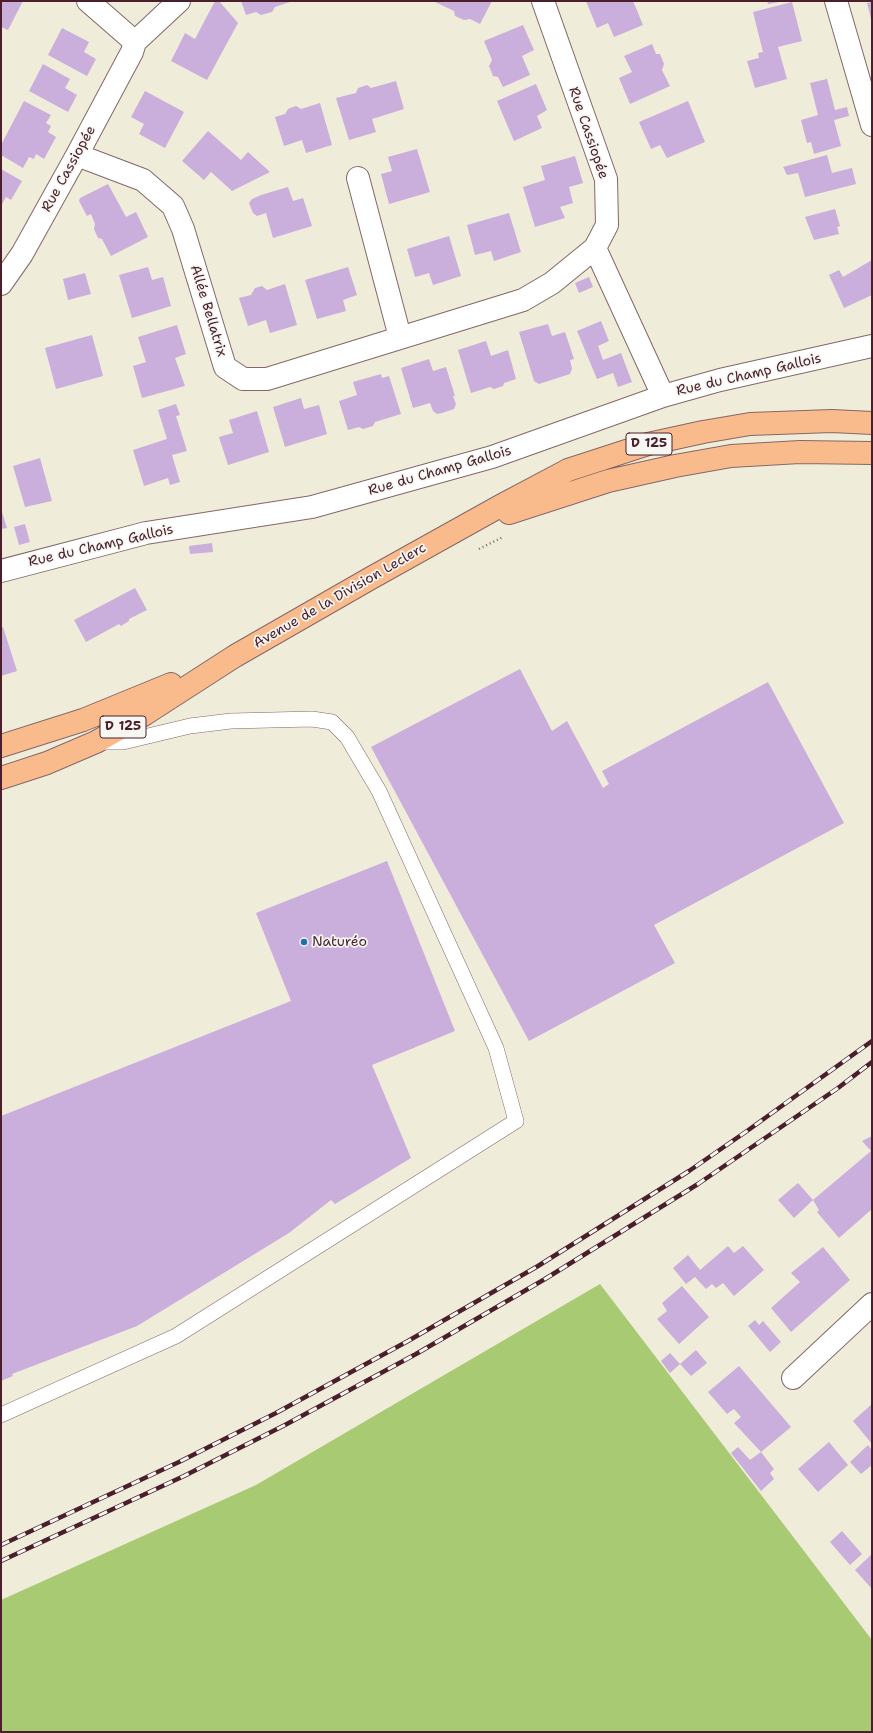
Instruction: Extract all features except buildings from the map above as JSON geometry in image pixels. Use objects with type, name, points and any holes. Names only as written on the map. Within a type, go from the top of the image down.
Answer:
[{"type":"main road","name":"Avenue de la Division Leclerc","points":[[1,778],[47,763],[96,742],[145,714],[235,656],[445,536],[568,470],[648,444],[750,424],[832,421],[872,423]]},
{"type":"main road","name":"Avenue de la Division Leclerc","points":[[445,536],[522,508],[608,481],[675,466],[731,456],[800,452],[872,453]]},
{"type":"main road","name":"Avenue de la Division Leclerc","points":[[1,746],[90,717],[140,698],[235,656]]},
{"type":"street","points":[[88,1],[134,47]]},
{"type":"street","name":"Rue Cassiopée","points":[[1,284],[22,254],[77,155],[134,47],[179,1]]},
{"type":"street","name":"Rue Cassiopée","points":[[543,1],[606,179],[607,225],[595,248]]},
{"type":"street","points":[[836,1],[872,125]]},
{"type":"street","name":"Allée Bellatrix","points":[[77,155],[142,180],[173,206],[183,229],[225,367],[243,379],[267,379],[523,300],[552,283],[595,248]]},
{"type":"street","points":[[358,178],[400,337]]},
{"type":"street","points":[[595,248],[663,396]]},
{"type":"street","name":"Rue du Champ Gallois","points":[[1,571],[146,533],[312,507],[492,458],[663,396],[728,379],[872,346]]},
{"type":"street","points":[[793,1378],[872,1304]]},
{"type":"lane","points":[[1,1414],[176,1336],[516,1121],[496,1048],[382,798],[347,737],[332,722],[312,719],[231,721],[190,726],[123,742],[96,742]]},
{"type":"path","points":[[474,551],[509,534]]},
{"type":"green space","points":[[600,1284],[872,1640],[872,1732],[1,1732],[1,1600],[256,1485]]},
{"type":"railway","points":[[1,1545],[179,1462],[276,1413],[408,1341],[538,1266],[689,1171],[872,1041]]},
{"type":"railway","points":[[1,1561],[184,1476],[285,1425],[416,1354],[545,1279],[698,1184],[838,1088],[872,1062]]},
{"type":"place","name":"Naturéo","points":[[304,942]]}]
